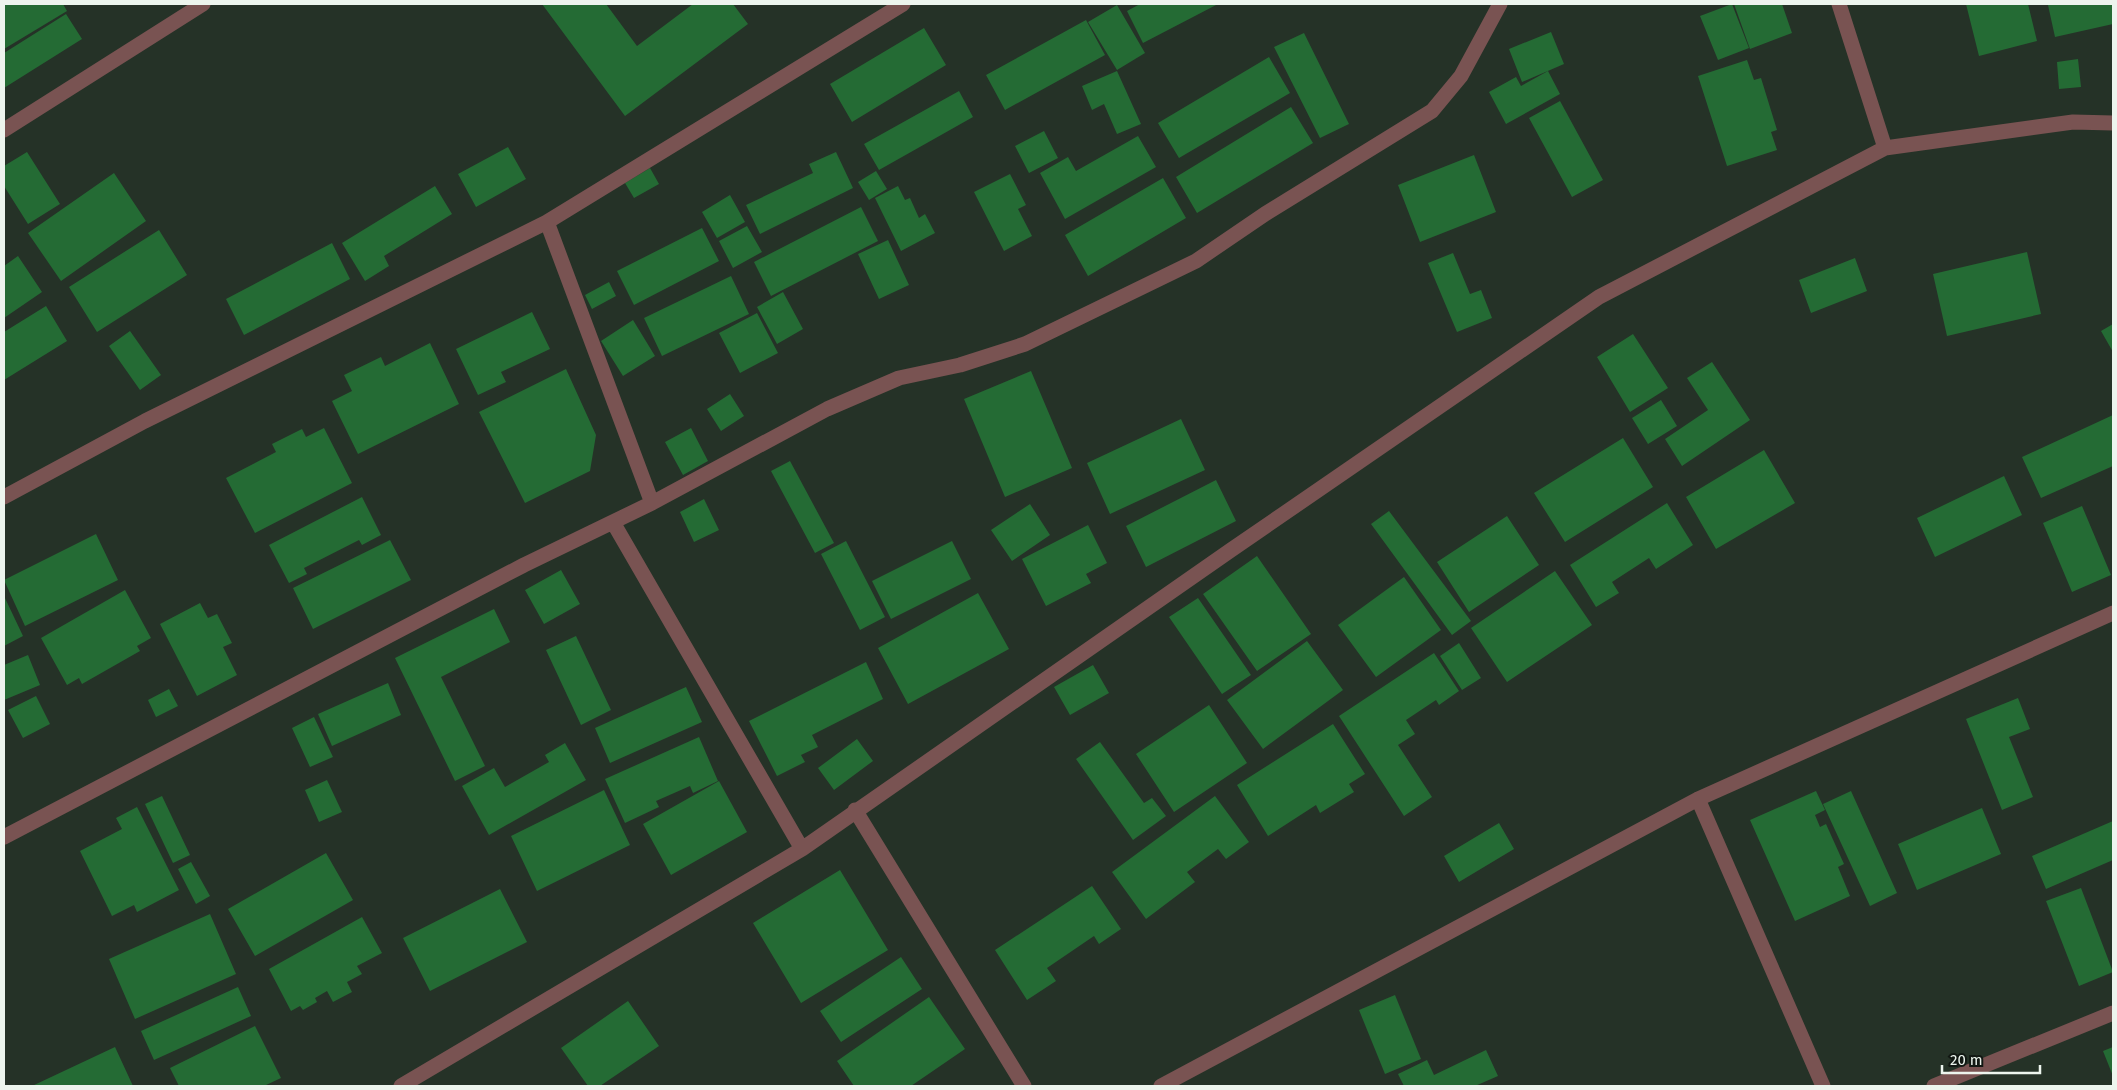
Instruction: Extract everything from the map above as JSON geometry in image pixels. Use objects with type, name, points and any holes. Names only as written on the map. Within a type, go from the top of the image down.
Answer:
[{"type":"street","points":[[4,130],[204,4]]},
{"type":"street","points":[[4,497],[145,421],[547,222],[903,4]]},
{"type":"street","points":[[4,837],[524,565],[614,524],[827,409],[899,378],[960,365],[1025,344],[1196,261],[1265,214],[1432,111],[1461,76],[1500,4]]},
{"type":"street","points":[[1840,4],[1886,148]]},
{"type":"street","points":[[401,1086],[802,849],[855,810],[1599,298],[1886,148],[2073,122],[2113,123]]},
{"type":"street","points":[[547,222],[652,503]]},
{"type":"street","points":[[614,524],[802,849]]},
{"type":"street","points":[[1161,1086],[1698,799],[2113,614]]},
{"type":"street","points":[[1698,799],[1823,1086]]},
{"type":"street","points":[[855,810],[1024,1086]]},
{"type":"street","points":[[1934,1086],[2113,1013]]},
{"type":"building","points":[[4,4],[63,4],[67,11],[4,49]]},
{"type":"building","points":[[542,4],[606,4],[637,46],[693,4],[733,4],[748,24],[625,116]]},
{"type":"building","points":[[1140,4],[1218,4],[1143,43],[1127,11]]},
{"type":"building","points":[[1732,4],[1749,48],[1718,60],[1700,16]]},
{"type":"building","points":[[1734,4],[1782,4],[1792,33],[1750,49]]},
{"type":"building","points":[[1966,4],[2028,4],[2037,41],[1979,56]]},
{"type":"building","points":[[2113,4],[2113,24],[2055,37],[2048,5]]},
{"type":"building","points":[[1117,5],[1145,53],[1117,70],[1088,22]]},
{"type":"building","points":[[66,14],[82,39],[4,88],[4,53]]},
{"type":"building","points":[[1086,20],[1105,55],[1005,110],[986,75]]},
{"type":"building","points":[[924,28],[946,65],[852,122],[830,84]]},
{"type":"building","points":[[1551,32],[1564,64],[1522,82],[1509,49]]},
{"type":"building","points":[[1304,33],[1349,124],[1320,138],[1274,47]]},
{"type":"building","points":[[1269,57],[1290,93],[1179,158],[1158,123]]},
{"type":"building","points":[[2078,59],[2081,87],[2059,89],[2057,62]]},
{"type":"building","points":[[1747,60],[1754,80],[1761,78],[1777,130],[1771,132],[1777,150],[1727,166],[1698,76]]},
{"type":"building","points":[[1117,71],[1141,124],[1117,134],[1104,104],[1092,110],[1082,86]]},
{"type":"building","points":[[1548,71],[1560,94],[1506,124],[1489,92],[1516,77],[1521,86]]},
{"type":"building","points":[[959,91],[973,117],[879,170],[864,144]]},
{"type":"building","points":[[1560,101],[1603,180],[1572,197],[1529,118]]},
{"type":"building","points":[[1291,107],[1313,143],[1197,213],[1176,177]]},
{"type":"building","points":[[1044,131],[1058,158],[1029,173],[1015,146]]},
{"type":"building","points":[[1138,136],[1156,167],[1065,219],[1040,173],[1068,157],[1076,171]]},
{"type":"building","points":[[508,147],[526,179],[476,207],[458,174]]},
{"type":"building","points":[[27,152],[60,204],[28,224],[4,186],[4,166]]},
{"type":"building","points":[[836,152],[853,188],[760,234],[746,205],[813,173],[809,164]]},
{"type":"building","points":[[1474,155],[1496,212],[1420,242],[1398,185]]},
{"type":"building","points":[[650,168],[659,184],[634,198],[625,183]]},
{"type":"building","points":[[876,171],[887,189],[869,200],[858,182]]},
{"type":"building","points":[[114,173],[146,221],[61,281],[28,233]]},
{"type":"building","points":[[1010,174],[1026,205],[1018,209],[1032,236],[1004,251],[974,192]]},
{"type":"building","points":[[1163,178],[1186,218],[1088,276],[1065,235]]},
{"type":"building","points":[[435,186],[452,214],[384,256],[389,266],[365,281],[342,243]]},
{"type":"building","points":[[898,186],[905,200],[910,198],[919,218],[925,214],[935,233],[901,251],[875,198]]},
{"type":"building","points":[[730,195],[745,222],[717,238],[702,212]]},
{"type":"building","points":[[861,207],[878,241],[771,296],[754,262]]},
{"type":"building","points":[[747,226],[762,252],[733,268],[719,241]]},
{"type":"building","points":[[702,228],[719,261],[634,305],[617,271]]},
{"type":"building","points":[[159,230],[187,275],[97,332],[69,287]]},
{"type":"building","points":[[888,240],[909,285],[879,299],[858,254]]},
{"type":"building","points":[[332,243],[350,279],[244,335],[226,299]]},
{"type":"building","points":[[2027,252],[2041,314],[1947,336],[1933,274]]},
{"type":"building","points":[[1453,253],[1470,294],[1481,290],[1492,318],[1457,332],[1428,263]]},
{"type":"building","points":[[18,256],[42,292],[4,318],[4,266]]},
{"type":"building","points":[[1855,258],[1867,291],[1811,313],[1799,280]]},
{"type":"building","points":[[731,276],[749,314],[662,356],[644,318]]},
{"type":"building","points":[[609,282],[616,296],[592,309],[585,295]]},
{"type":"building","points":[[783,292],[803,329],[777,344],[757,307]]},
{"type":"building","points":[[46,306],[67,341],[4,380],[4,332]]},
{"type":"building","points":[[532,312],[550,349],[501,372],[506,382],[478,395],[456,349]]},
{"type":"building","points":[[757,313],[778,353],[740,373],[719,333]]},
{"type":"building","points":[[633,320],[655,356],[623,376],[601,341]]},
{"type":"building","points":[[2113,324],[2113,352],[2101,331]]},
{"type":"building","points":[[130,331],[161,375],[140,390],[109,346]]},
{"type":"building","points":[[1633,334],[1668,388],[1630,412],[1597,357]]},
{"type":"building","points":[[430,343],[459,404],[358,454],[332,401],[352,391],[344,375],[381,357],[385,366]]},
{"type":"building","points":[[1712,362],[1750,420],[1682,466],[1665,439],[1708,410],[1687,378]]},
{"type":"building","points":[[566,369],[596,435],[590,471],[525,503],[479,412]]},
{"type":"building","points":[[1031,371],[1072,468],[1005,497],[964,399]]},
{"type":"building","points":[[730,394],[744,416],[721,431],[707,409]]},
{"type":"building","points":[[1661,400],[1677,426],[1648,444],[1632,418]]},
{"type":"building","points":[[2113,415],[2113,466],[2041,498],[2022,457]]},
{"type":"building","points":[[1181,419],[1205,470],[1110,514],[1087,463]]},
{"type":"building","points":[[324,428],[352,483],[255,533],[226,478],[276,452],[272,444],[302,429],[306,437]]},
{"type":"building","points":[[691,428],[708,461],[683,475],[665,442]]},
{"type":"building","points":[[1623,438],[1653,487],[1565,542],[1534,493]]},
{"type":"building","points":[[1764,450],[1795,503],[1716,549],[1686,497]]},
{"type":"building","points":[[790,461],[834,543],[815,553],[771,471]]},
{"type":"building","points":[[2004,476],[2022,515],[1935,557],[1917,518]]},
{"type":"building","points":[[1216,480],[1236,521],[1146,567],[1126,526]]},
{"type":"building","points":[[362,497],[381,535],[362,545],[359,540],[304,568],[307,574],[289,583],[269,545]]},
{"type":"building","points":[[704,499],[719,530],[694,542],[680,512]]},
{"type":"building","points":[[1667,503],[1693,545],[1656,569],[1649,558],[1612,582],[1619,593],[1596,607],[1570,565]]},
{"type":"building","points":[[1030,504],[1050,535],[1012,561],[991,530]]},
{"type":"building","points":[[2082,506],[2111,575],[2072,592],[2043,523]]},
{"type":"building","points":[[1389,511],[1471,621],[1452,635],[1371,524]]},
{"type":"building","points":[[1507,516],[1539,565],[1469,612],[1437,562]]},
{"type":"building","points":[[1088,525],[1107,563],[1086,574],[1091,583],[1046,606],[1022,559]]},
{"type":"building","points":[[96,534],[118,580],[25,626],[4,580]]},
{"type":"building","points":[[390,540],[411,580],[313,629],[293,588]]},
{"type":"building","points":[[846,541],[885,617],[860,630],[821,554]]},
{"type":"building","points":[[952,541],[971,579],[891,619],[872,581]]},
{"type":"building","points":[[1257,556],[1311,634],[1257,671],[1203,594]]},
{"type":"building","points":[[561,570],[580,604],[544,624],[525,590]]},
{"type":"building","points":[[1555,571],[1592,625],[1507,682],[1471,628]]},
{"type":"building","points":[[1404,577],[1441,630],[1376,677],[1338,625]]},
{"type":"building","points":[[125,590],[151,638],[137,646],[140,651],[82,684],[79,678],[67,685],[41,638]]},
{"type":"building","points":[[978,593],[1009,649],[908,704],[878,648]]},
{"type":"building","points":[[4,596],[23,636],[4,646]]},
{"type":"building","points":[[1198,598],[1251,675],[1222,694],[1169,617]]},
{"type":"building","points":[[200,603],[208,618],[217,614],[232,643],[223,647],[237,675],[197,696],[160,624]]},
{"type":"building","points":[[494,609],[510,642],[441,677],[485,766],[455,781],[395,658]]},
{"type":"building","points":[[576,636],[611,710],[581,725],[546,650]]},
{"type":"building","points":[[1307,641],[1343,690],[1263,749],[1227,700]]},
{"type":"building","points":[[1459,643],[1481,678],[1462,690],[1440,656]]},
{"type":"building","points":[[1434,653],[1459,691],[1439,705],[1436,700],[1406,720],[1415,734],[1398,745],[1432,797],[1404,816],[1339,716]]},
{"type":"building","points":[[28,655],[40,685],[4,700],[4,665]]},
{"type":"building","points":[[866,662],[883,699],[812,735],[818,747],[801,755],[805,762],[777,776],[749,721]]},
{"type":"building","points":[[1093,665],[1109,693],[1070,715],[1054,687]]},
{"type":"building","points":[[388,683],[401,715],[332,746],[318,714]]},
{"type":"building","points":[[686,687],[702,722],[610,763],[595,728]]},
{"type":"building","points":[[169,689],[178,706],[156,717],[148,700]]},
{"type":"building","points":[[36,696],[50,724],[23,738],[8,710]]},
{"type":"building","points":[[2018,698],[2030,729],[2009,737],[2033,797],[2002,810],[1966,719]]},
{"type":"building","points":[[1209,705],[1247,763],[1174,812],[1136,754]]},
{"type":"building","points":[[314,717],[333,757],[310,767],[292,728]]},
{"type":"building","points":[[1333,724],[1365,774],[1349,784],[1354,792],[1320,813],[1316,805],[1268,836],[1237,785]]},
{"type":"building","points":[[699,737],[718,781],[693,793],[690,786],[656,801],[659,807],[625,823],[605,779]]},
{"type":"building","points":[[857,739],[873,761],[834,790],[818,768]]},
{"type":"building","points":[[1100,742],[1144,803],[1152,798],[1166,816],[1133,840],[1076,759]]},
{"type":"building","points":[[565,743],[586,780],[489,835],[462,786],[494,768],[505,787],[549,762],[545,755]]},
{"type":"building","points":[[327,780],[342,812],[319,822],[305,790]]},
{"type":"building","points":[[719,781],[747,832],[671,875],[643,824]]},
{"type":"building","points":[[604,790],[630,845],[537,891],[511,836]]},
{"type":"building","points":[[1816,791],[1825,810],[1815,815],[1820,827],[1826,824],[1844,864],[1838,867],[1850,896],[1795,921],[1750,820]]},
{"type":"building","points":[[1851,791],[1897,893],[1870,906],[1823,804]]},
{"type":"building","points":[[162,796],[190,855],[173,863],[145,804]]},
{"type":"building","points":[[1215,796],[1249,842],[1226,859],[1218,849],[1187,872],[1195,882],[1146,919],[1112,872]]},
{"type":"building","points":[[137,807],[179,890],[137,912],[134,905],[112,916],[80,851],[122,829],[116,818]]},
{"type":"building","points":[[1982,808],[2001,854],[1917,890],[1898,844]]},
{"type":"building","points":[[2113,821],[2113,860],[2046,889],[2032,856]]},
{"type":"building","points":[[1499,823],[1514,849],[1459,882],[1444,856]]},
{"type":"building","points":[[326,853],[353,900],[255,956],[228,909]]},
{"type":"building","points":[[191,862],[210,896],[196,904],[178,869]]},
{"type":"building","points":[[840,870],[888,950],[801,1003],[753,923]]},
{"type":"building","points":[[1092,886],[1121,929],[1099,944],[1094,936],[1047,968],[1056,981],[1027,1000],[995,950]]},
{"type":"building","points":[[2081,888],[2113,972],[2079,986],[2046,901]]},
{"type":"building","points":[[500,889],[527,942],[430,991],[403,938]]},
{"type":"building","points":[[210,914],[236,974],[135,1019],[109,959]]},
{"type":"building","points":[[362,917],[382,953],[357,966],[362,974],[347,982],[352,992],[333,1002],[327,991],[315,998],[317,1002],[303,1010],[300,1006],[291,1011],[269,969]]},
{"type":"building","points":[[901,957],[922,989],[841,1042],[820,1011]]},
{"type":"building","points":[[238,987],[251,1016],[154,1060],[141,1031]]},
{"type":"building","points":[[1395,995],[1421,1059],[1385,1074],[1359,1010]]},
{"type":"building","points":[[929,997],[965,1049],[911,1086],[854,1086],[837,1061]]},
{"type":"building","points":[[628,1001],[659,1046],[600,1086],[588,1086],[561,1048]]},
{"type":"building","points":[[255,1026],[281,1078],[264,1086],[179,1086],[170,1068]]},
{"type":"building","points":[[115,1047],[133,1086],[32,1086]]},
{"type":"building","points":[[2113,1047],[2113,1076],[2103,1051]]},
{"type":"building","points":[[1486,1050],[1498,1076],[1475,1086],[1404,1086],[1398,1074],[1427,1060],[1434,1075]]}]
